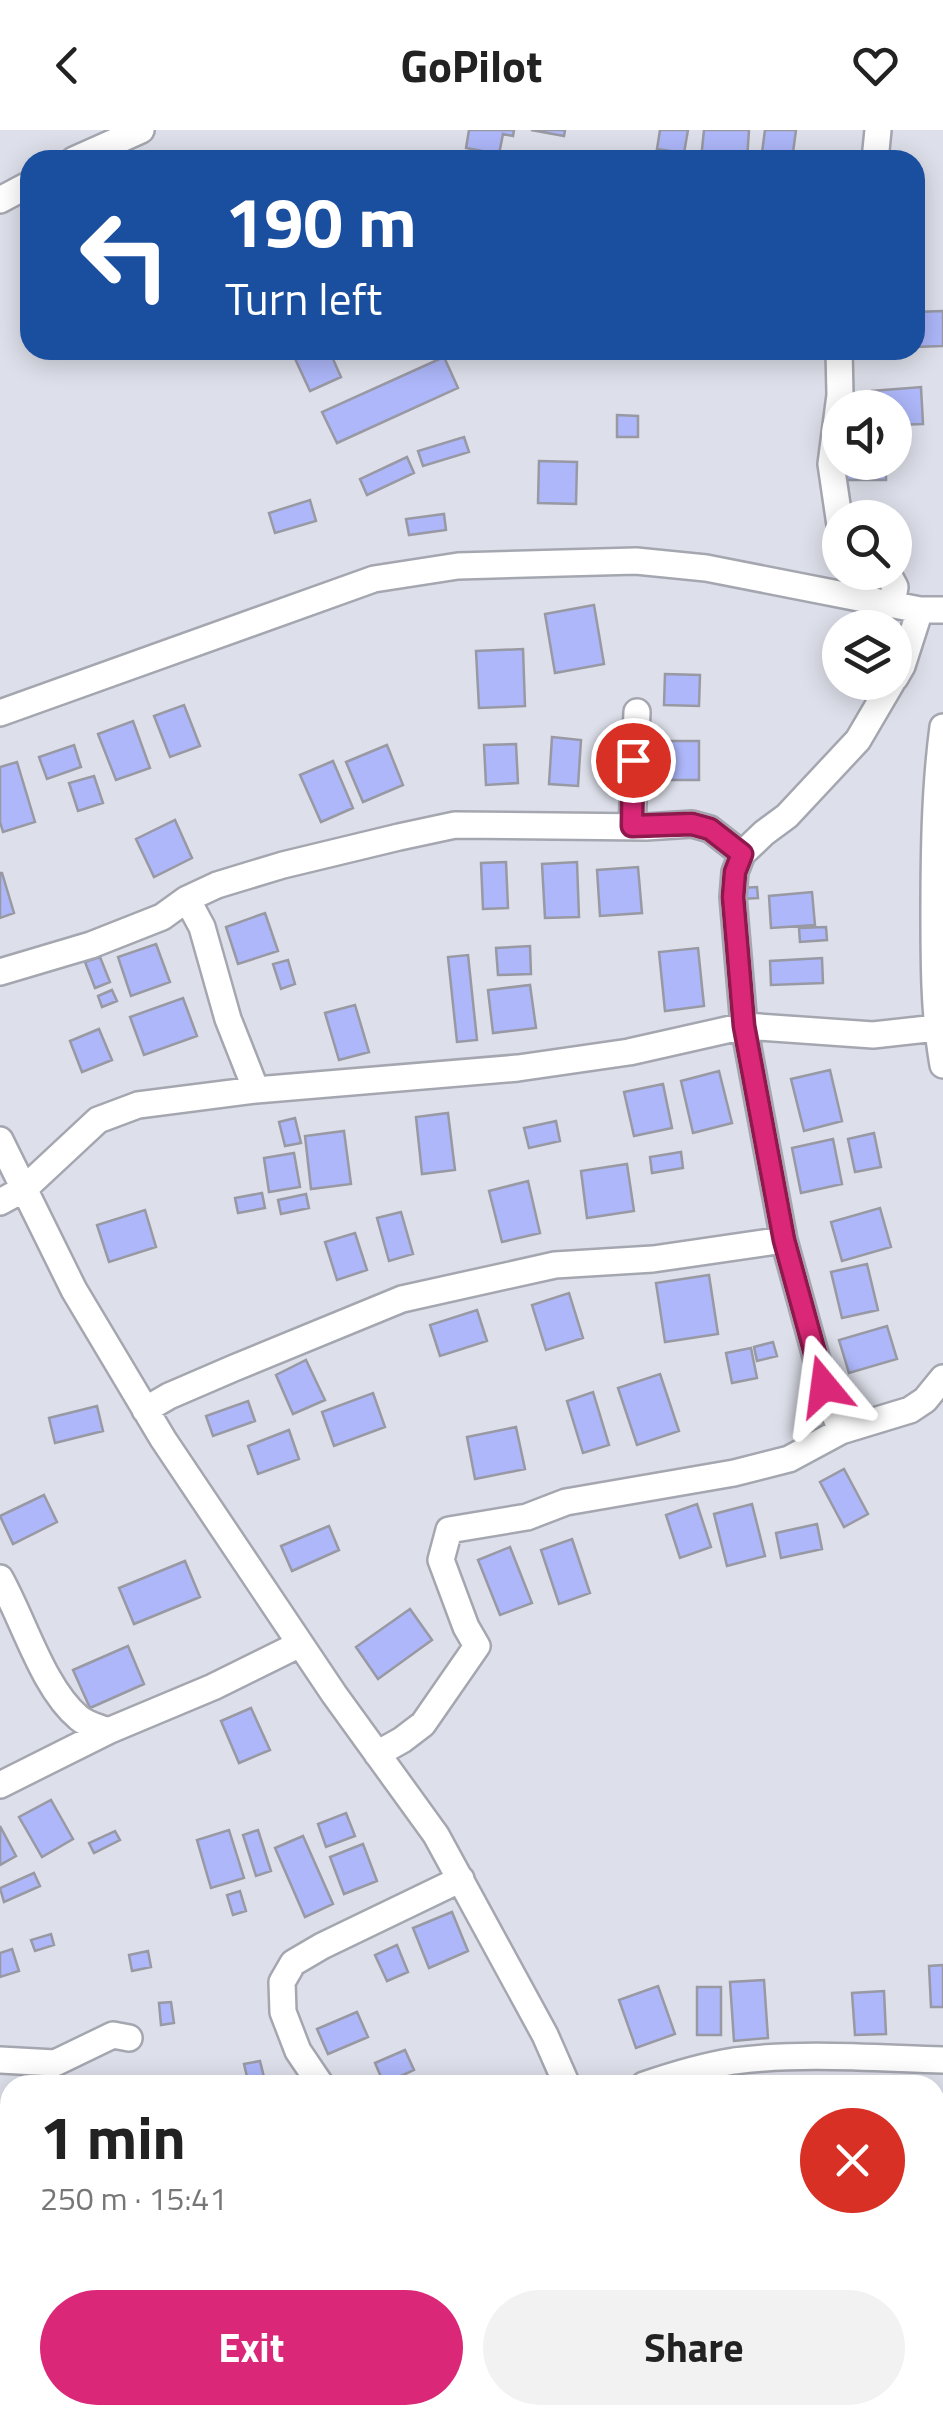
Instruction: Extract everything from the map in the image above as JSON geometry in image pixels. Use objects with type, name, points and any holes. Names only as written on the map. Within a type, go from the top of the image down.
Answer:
[{"type":"street","points":[[107,137],[141,130]]},
{"type":"street","points":[[836,500],[831,464],[840,395],[840,360]]},
{"type":"street","points":[[0,713],[374,578],[458,566],[636,561],[706,568],[932,610],[912,647]]},
{"type":"street","points":[[892,605],[895,590]]},
{"type":"street","points":[[841,1431],[824,1386],[784,1240],[744,1026],[733,897],[735,872],[742,854],[797,807],[858,740],[882,700]]},
{"type":"street","points":[[632,826],[637,712]]},
{"type":"street","points":[[943,726],[934,858],[939,932],[936,1028],[943,1066]]},
{"type":"street","points":[[0,972],[91,945],[162,918],[187,899],[217,885],[398,836],[455,826],[692,824],[710,829],[742,854]]},
{"type":"street","points":[[187,899],[202,927],[228,1018],[256,1090]]},
{"type":"street","points":[[0,1202],[24,1189],[98,1120],[138,1105],[256,1090],[518,1068],[629,1052],[744,1026],[873,1034],[936,1028]]},
{"type":"street","points":[[0,1140],[74,1290],[145,1410],[300,1644],[436,1836],[563,2075]]},
{"type":"street","points":[[145,1410],[168,1396],[402,1300],[555,1266],[653,1259],[784,1240]]},
{"type":"street","points":[[377,1754],[424,1724],[477,1646],[466,1627],[442,1560],[449,1530],[527,1518],[566,1502],[734,1473],[788,1459],[841,1431],[910,1410],[926,1400],[943,1378]]},
{"type":"street","points":[[0,1578],[53,1690],[82,1721],[108,1731]]},
{"type":"street","points":[[0,1785],[300,1644]]},
{"type":"street","points":[[315,2075],[298,2051],[284,2012],[282,1982],[293,1963],[461,1879]]},
{"type":"street","points":[[0,2060],[55,2063],[113,2036],[129,2038]]},
{"type":"street","points":[[675,2075],[733,2061],[773,2058],[943,2060]]},
{"type":"building","points":[[469,130],[514,130],[513,136],[503,134],[500,150],[466,148]]},
{"type":"building","points":[[531,130],[565,130],[564,136]]},
{"type":"building","points":[[660,130],[688,130],[685,150],[657,149]]},
{"type":"building","points":[[704,130],[749,130],[748,150],[702,150]]},
{"type":"building","points":[[765,130],[796,130],[793,150],[762,150]]},
{"type":"building","points":[[943,311],[943,346],[925,347],[925,312]]},
{"type":"building","points":[[296,360],[333,360],[341,377],[310,391]]},
{"type":"building","points":[[437,360],[445,360],[458,388],[337,443],[322,412]]},
{"type":"building","points":[[921,387],[923,424],[912,424],[912,390],[884,390]]},
{"type":"building","points":[[617,415],[638,416],[638,437],[617,437]]},
{"type":"building","points":[[464,437],[469,452],[423,466],[418,451]]},
{"type":"building","points":[[407,457],[414,473],[367,495],[360,479]]},
{"type":"building","points":[[539,461],[577,462],[576,504],[538,503]]},
{"type":"building","points":[[310,500],[316,521],[275,533],[269,513]]},
{"type":"building","points":[[444,514],[446,530],[409,535],[406,519]]},
{"type":"building","points":[[594,605],[604,664],[555,673],[545,614]]},
{"type":"building","points":[[523,649],[525,706],[479,708],[476,651]]},
{"type":"building","points":[[665,674],[700,675],[699,706],[664,705]]},
{"type":"building","points":[[184,705],[200,746],[170,757],[154,716]]},
{"type":"building","points":[[133,721],[150,768],[116,780],[98,734]]},
{"type":"building","points":[[552,737],[581,740],[578,786],[549,784]]},
{"type":"building","points":[[663,741],[699,741],[699,780],[663,780]]},
{"type":"building","points":[[516,744],[518,783],[486,785],[484,745]]},
{"type":"building","points":[[74,745],[81,767],[47,779],[39,757]]},
{"type":"building","points":[[387,745],[403,785],[363,802],[346,762]]},
{"type":"building","points":[[333,761],[353,808],[321,822],[300,775]]},
{"type":"building","points":[[17,762],[35,822],[3,832],[0,767]]},
{"type":"building","points":[[94,776],[103,803],[78,811],[69,783]]},
{"type":"building","points":[[175,820],[192,858],[154,877],[136,839]]},
{"type":"building","points":[[506,862],[508,908],[483,909],[481,863]]},
{"type":"building","points":[[577,862],[579,917],[545,918],[542,864]]},
{"type":"building","points":[[638,867],[642,913],[600,916],[597,870]]},
{"type":"building","points":[[0,873],[14,913],[0,918]]},
{"type":"building","points":[[757,887],[758,898],[741,899],[740,888]]},
{"type":"building","points":[[812,892],[815,925],[771,928],[769,896]]},
{"type":"building","points":[[265,913],[278,951],[238,964],[226,927]]},
{"type":"building","points":[[826,927],[827,940],[800,942],[799,928]]},
{"type":"building","points":[[156,944],[170,982],[131,996],[118,957]]},
{"type":"building","points":[[530,946],[531,974],[498,975],[496,948]]},
{"type":"building","points":[[698,948],[704,1006],[665,1011],[659,952]]},
{"type":"building","points":[[468,955],[477,1040],[457,1042],[448,957]]},
{"type":"building","points":[[100,957],[110,982],[95,988],[85,962]]},
{"type":"building","points":[[822,958],[823,983],[771,985],[770,961]]},
{"type":"building","points":[[288,960],[295,984],[281,989],[273,964]]},
{"type":"building","points":[[530,985],[536,1028],[493,1033],[488,990]]},
{"type":"building","points":[[112,990],[117,1001],[102,1007],[98,996]]},
{"type":"building","points":[[183,998],[197,1036],[144,1055],[130,1017]]},
{"type":"building","points":[[355,1005],[369,1052],[339,1060],[325,1013]]},
{"type":"building","points":[[99,1029],[112,1060],[82,1072],[70,1041]]},
{"type":"building","points":[[830,1070],[842,1121],[804,1131],[791,1079]]},
{"type":"building","points":[[719,1071],[732,1123],[693,1133],[681,1081]]},
{"type":"building","points":[[663,1084],[672,1128],[634,1136],[624,1092]]},
{"type":"building","points":[[448,1113],[455,1170],[422,1174],[416,1117]]},
{"type":"building","points":[[295,1118],[301,1143],[285,1146],[279,1122]]},
{"type":"building","points":[[556,1121],[560,1141],[529,1148],[524,1128]]},
{"type":"building","points":[[344,1131],[351,1184],[311,1189],[305,1136]]},
{"type":"building","points":[[874,1133],[881,1167],[855,1172],[848,1139]]},
{"type":"building","points":[[833,1139],[842,1184],[801,1193],[792,1148]]},
{"type":"building","points":[[681,1152],[683,1168],[652,1173],[650,1157]]},
{"type":"building","points":[[294,1153],[300,1187],[269,1192],[264,1158]]},
{"type":"building","points":[[627,1164],[634,1211],[587,1218],[581,1171]]},
{"type":"building","points":[[528,1181],[540,1233],[502,1242],[489,1191]]},
{"type":"building","points":[[262,1193],[265,1208],[238,1213],[235,1198]]},
{"type":"building","points":[[306,1194],[309,1208],[281,1214],[278,1200]]},
{"type":"building","points":[[880,1208],[891,1247],[842,1261],[831,1222]]},
{"type":"building","points":[[145,1210],[156,1247],[109,1262],[97,1225]]},
{"type":"building","points":[[401,1212],[413,1254],[389,1261],[377,1218]]},
{"type":"building","points":[[355,1233],[367,1270],[337,1280],[325,1242]]},
{"type":"building","points":[[867,1264],[878,1310],[842,1318],[831,1272]]},
{"type":"building","points":[[709,1275],[718,1334],[665,1342],[656,1283]]},
{"type":"building","points":[[569,1293],[583,1338],[546,1350],[532,1305]]},
{"type":"building","points":[[477,1310],[487,1341],[440,1356],[430,1325]]},
{"type":"building","points":[[887,1326],[897,1359],[849,1373],[839,1340]]},
{"type":"building","points":[[773,1342],[777,1356],[757,1361],[754,1347]]},
{"type":"building","points":[[751,1348],[757,1378],[732,1383],[726,1353]]},
{"type":"building","points":[[306,1360],[325,1400],[293,1414],[276,1375]]},
{"type":"building","points":[[660,1374],[679,1431],[637,1445],[618,1388]]},
{"type":"building","points":[[593,1392],[609,1445],[583,1453],[567,1401]]},
{"type":"building","points":[[373,1393],[385,1427],[334,1446],[322,1412]]},
{"type":"building","points":[[248,1401],[255,1421],[213,1436],[206,1416]]},
{"type":"building","points":[[97,1406],[103,1431],[55,1443],[49,1418]]},
{"type":"building","points":[[516,1427],[525,1469],[475,1479],[467,1437]]},
{"type":"building","points":[[289,1430],[299,1459],[258,1474],[248,1446]]},
{"type":"building","points":[[844,1469],[868,1514],[844,1527],[820,1482]]},
{"type":"building","points":[[44,1495],[57,1522],[13,1544],[0,1516]]},
{"type":"building","points":[[697,1504],[711,1547],[680,1558],[666,1515]]},
{"type":"building","points":[[752,1504],[765,1556],[727,1566],[714,1514]]},
{"type":"building","points":[[817,1524],[822,1549],[781,1558],[776,1533]]},
{"type":"building","points":[[329,1526],[339,1550],[292,1571],[281,1546]]},
{"type":"building","points":[[572,1539],[590,1593],[559,1604],[541,1550]]},
{"type":"building","points":[[510,1547],[532,1603],[500,1615],[478,1560]]},
{"type":"building","points":[[185,1561],[200,1597],[134,1624],[119,1588]]},
{"type":"building","points":[[410,1609],[432,1640],[378,1679],[356,1647]]},
{"type":"building","points":[[128,1646],[144,1684],[90,1708],[73,1670]]},
{"type":"building","points":[[251,1708],[270,1750],[239,1763],[221,1721]]},
{"type":"building","points":[[51,1800],[73,1839],[42,1857],[19,1817]]},
{"type":"building","points":[[346,1813],[355,1836],[326,1847],[318,1824]]},
{"type":"building","points":[[0,1826],[16,1856],[0,1865]]},
{"type":"building","points":[[229,1830],[244,1878],[211,1888],[197,1840]]},
{"type":"building","points":[[258,1830],[271,1871],[256,1876],[243,1835]]},
{"type":"building","points":[[115,1831],[120,1840],[94,1853],[89,1843]]},
{"type":"building","points":[[303,1836],[333,1904],[305,1917],[275,1848]]},
{"type":"building","points":[[363,1844],[377,1881],[344,1894],[330,1857]]},
{"type":"building","points":[[34,1873],[40,1886],[4,1902],[0,1888]]},
{"type":"building","points":[[240,1891],[246,1911],[233,1915],[227,1895]]},
{"type":"building","points":[[452,1912],[468,1951],[429,1968],[413,1928]]},
{"type":"building","points":[[51,1934],[54,1945],[35,1951],[31,1940]]},
{"type":"building","points":[[397,1945],[408,1972],[387,1981],[375,1955]]},
{"type":"building","points":[[12,1949],[19,1971],[0,1977],[0,1953]]},
{"type":"building","points":[[148,1951],[151,1967],[132,1971],[129,1955]]},
{"type":"building","points":[[943,1965],[943,2007],[931,2007],[929,1966]]},
{"type":"building","points":[[764,1980],[768,2038],[734,2041],[730,1982]]},
{"type":"building","points":[[658,1986],[675,2034],[636,2048],[619,2000]]},
{"type":"building","points":[[697,1987],[721,1987],[721,2035],[697,2035]]},
{"type":"building","points":[[884,1991],[886,2034],[855,2035],[852,1993]]},
{"type":"building","points":[[171,2002],[174,2023],[161,2025],[159,2003]]},
{"type":"building","points":[[357,2012],[368,2037],[328,2054],[317,2029]]},
{"type":"building","points":[[405,2050],[414,2070],[403,2075],[380,2075],[375,2063]]},
{"type":"building","points":[[260,2061],[264,2075],[247,2075],[244,2064]]},
{"type":"route","points":[[633,760],[632,826],[692,824],[710,829],[742,854],[735,872],[733,897],[744,1026],[784,1240],[824,1386]]}]
